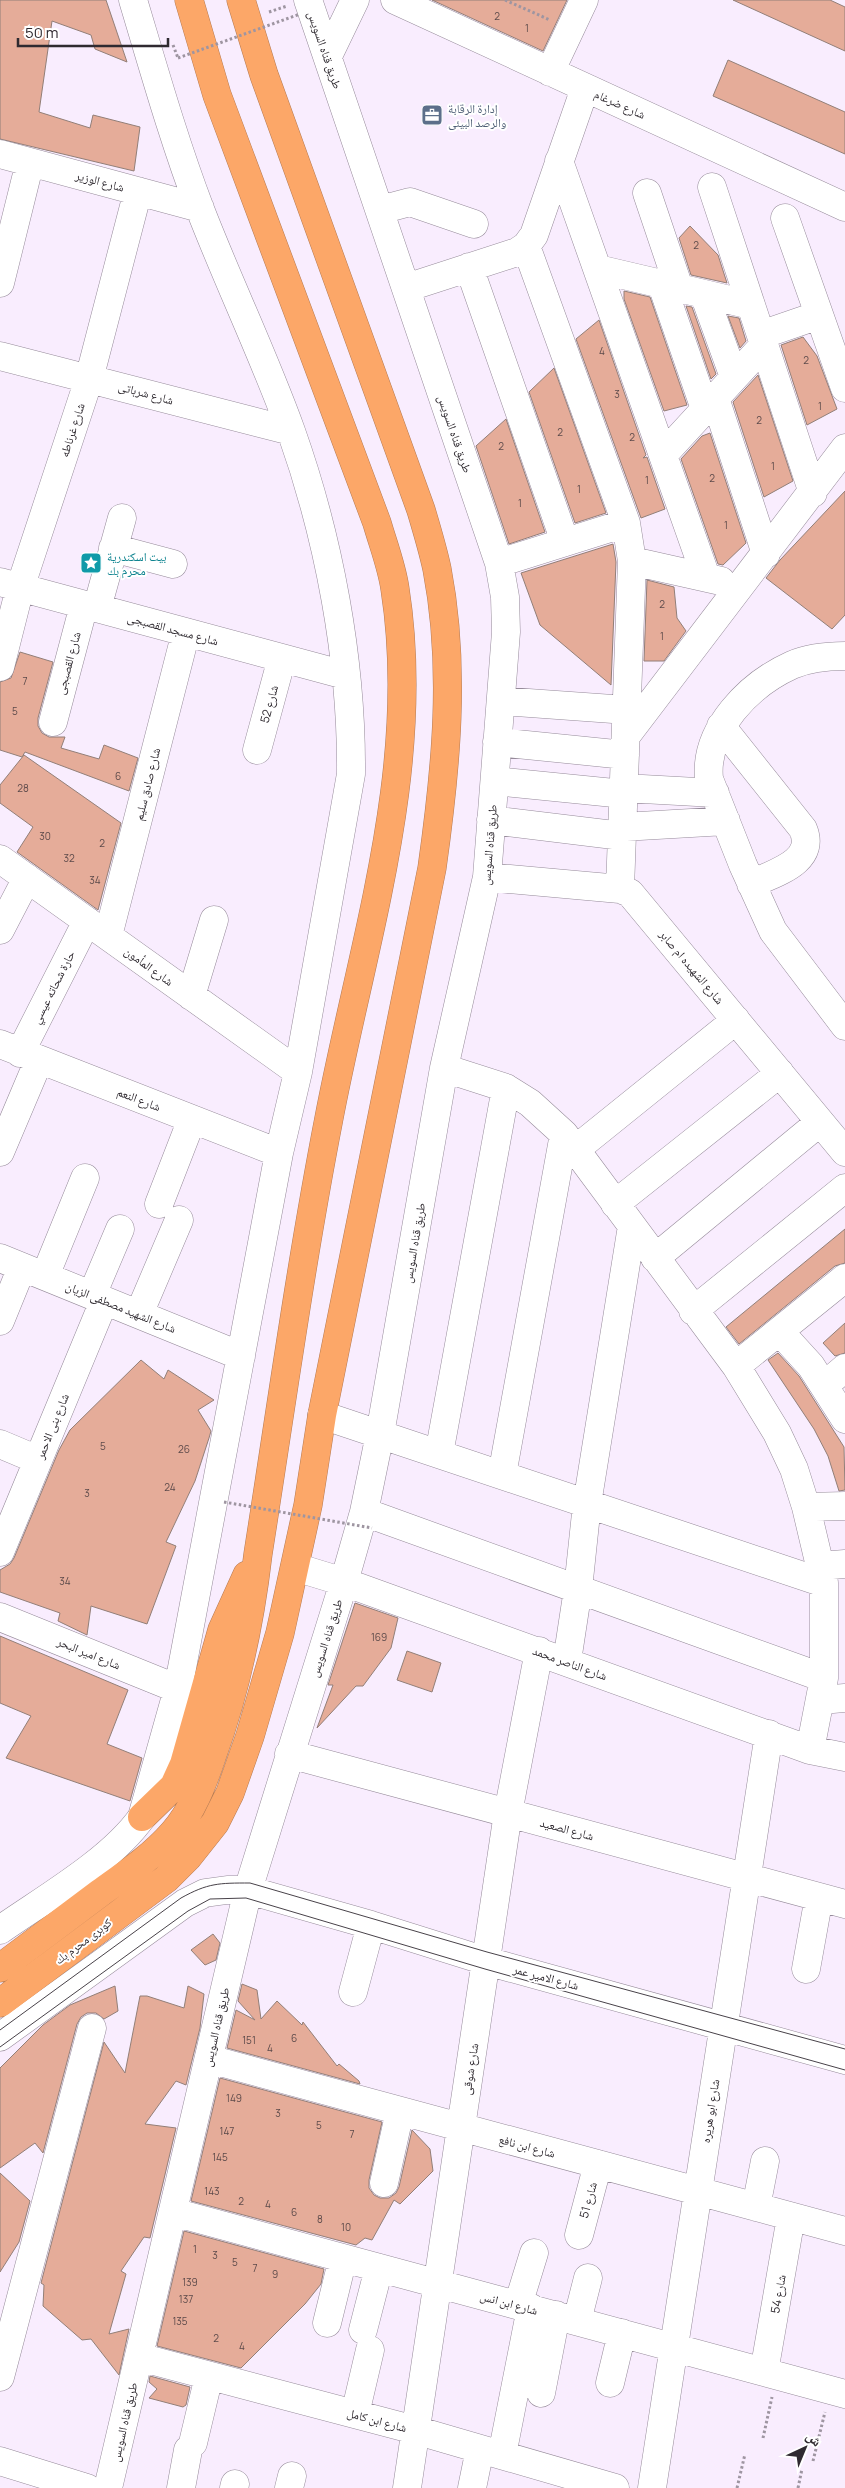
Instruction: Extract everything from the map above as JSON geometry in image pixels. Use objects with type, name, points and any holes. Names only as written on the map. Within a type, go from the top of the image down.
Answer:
[{"type":"highway","points":[[0,1968],[149,1857],[174,1832],[192,1805],[204,1779],[221,1732],[243,1653],[251,1609],[258,1554],[329,1118],[392,821],[400,731],[402,660],[395,587],[378,523],[217,96],[189,0]]},
{"type":"highway","points":[[244,10],[268,85],[421,510],[437,569],[447,660],[447,734],[442,799],[432,868],[322,1415],[295,1567]]},
{"type":"highway","points":[[142,1817],[174,1786],[184,1764],[222,1630],[258,1554]]},
{"type":"highway","name":"كوبرى محرم بك","points":[[0,2004],[166,1879],[188,1857],[215,1822],[230,1793],[253,1726],[280,1633],[295,1567]]},
{"type":"street","points":[[0,1930],[108,1854],[131,1833],[142,1817],[178,1689],[279,1153],[298,1072],[351,774],[352,729],[346,675],[326,545],[291,431],[200,208],[158,86],[161,49],[133,0]]},
{"type":"street","points":[[328,56],[355,0]]},
{"type":"street","name":"شارع ضرغام","points":[[395,0],[845,207]]},
{"type":"street","points":[[550,72],[584,0]]},
{"type":"street","name":"طريق قناه السويس","points":[[108,2488],[248,1890],[344,1582],[368,1520],[380,1434],[444,1068],[487,877],[495,781],[506,632],[505,597],[499,563],[328,56],[299,7]]},
{"type":"street","points":[[406,288],[516,252],[526,246],[534,235],[585,88]]},
{"type":"street","name":"شارع الوزير","points":[[0,154],[200,208]]},
{"type":"street","points":[[559,161],[706,577]]},
{"type":"street","points":[[0,283],[30,162]]},
{"type":"street","points":[[712,187],[813,493]]},
{"type":"street","name":"شارع غرناطه","points":[[0,667],[10,585],[89,379],[138,191]]},
{"type":"street","points":[[647,193],[682,289],[710,404],[766,554]]},
{"type":"street","points":[[380,210],[410,202],[474,224]]},
{"type":"street","points":[[785,218],[845,388]]},
{"type":"street","points":[[487,877],[620,889],[632,561],[626,523],[526,246]]},
{"type":"street","points":[[469,267],[566,542]]},
{"type":"street","points":[[598,269],[751,305]]},
{"type":"street","points":[[682,289],[734,377]]},
{"type":"street","points":[[663,455],[734,377],[762,340],[819,315]]},
{"type":"street","name":"شارع شرباتى","points":[[0,356],[291,431]]},
{"type":"street","points":[[626,746],[740,586],[813,493],[845,448]]},
{"type":"street","name":"شارع القصبجى","points":[[53,722],[90,607],[114,548],[122,518]]},
{"type":"street","points":[[499,563],[626,523]]},
{"type":"street","points":[[114,548],[173,564]]},
{"type":"street","points":[[632,561],[740,586]]},
{"type":"street","name":"شارع مسجد القصبجى","points":[[10,585],[346,675]]},
{"type":"street","name":"شارع صادق سليم","points":[[97,929],[186,632]]},
{"type":"street","points":[[845,656],[817,658],[793,665],[772,677],[743,700],[721,726],[710,753],[708,767],[709,779],[773,931],[845,1026]]},
{"type":"street","name":"شارع 52","points":[[257,750],[282,658]]},
{"type":"street","points":[[501,701],[627,710]]},
{"type":"street","points":[[721,726],[803,829],[806,836],[806,844],[801,858],[752,884]]},
{"type":"street","points":[[497,742],[626,746]]},
{"type":"street","points":[[495,781],[624,791],[715,793]]},
{"type":"street","points":[[491,820],[622,831],[726,821]]},
{"type":"street","name":"شارع المأمون","points":[[0,859],[298,1072]]},
{"type":"street","points":[[0,930],[27,878]]},
{"type":"street","name":"شارع الشهيده ام صابر","points":[[620,889],[630,893],[638,902],[845,1152]]},
{"type":"street","points":[[191,996],[214,920]]},
{"type":"street","name":"حارة شحاته عيسي","points":[[0,1152],[19,1052],[97,929]]},
{"type":"street","points":[[502,1475],[570,1141],[736,1020]]},
{"type":"street","name":"شارع النعم","points":[[19,1052],[279,1153]]},
{"type":"street","points":[[444,1068],[506,1088],[530,1103],[570,1141],[693,1311],[736,1366],[777,1433],[794,1469],[830,1571],[835,1630],[830,1692],[810,1750]]},
{"type":"street","points":[[615,1204],[780,1072]]},
{"type":"street","points":[[439,1454],[506,1088]]},
{"type":"street","points":[[139,1314],[169,1212],[192,1119]]},
{"type":"street","points":[[655,1258],[820,1122]]},
{"type":"street","points":[[0,1321],[22,1267],[85,1178]]},
{"type":"street","points":[[693,1311],[845,1188]]},
{"type":"street","points":[[567,1661],[588,1504],[632,1226]]},
{"type":"street","name":"شارع بنى الاحمر","points":[[0,1552],[38,1460],[98,1298],[120,1229]]},
{"type":"street","name":"شارع الشهيد مصطفى الزيان","points":[[22,1267],[241,1356]]},
{"type":"street","points":[[736,1366],[845,1278]]},
{"type":"street","points":[[780,1332],[835,1376],[845,1419]]},
{"type":"street","points":[[322,1415],[588,1504],[830,1571]]},
{"type":"street","points":[[0,1444],[38,1460]]},
{"type":"street","points":[[806,1507],[845,1506]]},
{"type":"street","points":[[368,1520],[578,1589],[830,1692]]},
{"type":"street","name":"شارع الناصر محمد","points":[[295,1567],[344,1582],[539,1651],[810,1750],[845,1757]]},
{"type":"street","name":"شارع امير البحر","points":[[0,1617],[178,1689]]},
{"type":"street","name":"شارع شوقى","points":[[407,2488],[508,1813],[539,1651]]},
{"type":"street","name":"شارع ابو هريره","points":[[652,2488],[769,1734]]},
{"type":"street","name":"شارع الصعيد","points":[[289,1754],[845,1904]]},
{"type":"street","name":"شارع الامير عمر","points":[[0,2037],[185,1903],[205,1893],[248,1890],[371,1924],[486,1961],[845,2060]]},
{"type":"street","points":[[806,1969],[819,1897]]},
{"type":"street","points":[[353,1992],[371,1924]]},
{"type":"street","points":[[0,2378],[92,2028]]},
{"type":"street","name":"شارع ابن نافع","points":[[209,2059],[845,2231]]},
{"type":"street","points":[[384,2184],[400,2111]]},
{"type":"street","points":[[756,2207],[765,2161]]},
{"type":"street","name":"شارع 51","points":[[579,2235],[598,2164]]},
{"type":"street","name":"شارع ابن انس","points":[[173,2212],[838,2392]]},
{"type":"street","name":"شارع 54","points":[[771,2373],[791,2217]]},
{"type":"street","points":[[534,2253],[546,2312],[541,2393]]},
{"type":"street","points":[[327,2323],[343,2258]]},
{"type":"street","points":[[356,2414],[366,2340],[379,2268]]},
{"type":"street","points":[[472,2488],[491,2452],[546,2312],[588,2278]]},
{"type":"street","points":[[610,2383],[622,2333]]},
{"type":"street","name":"شارع ابن كامل","points":[[139,2357],[415,2430],[491,2452],[583,2484],[615,2488]]},
{"type":"street","points":[[181,2488],[209,2376]]},
{"type":"street","points":[[0,2461],[87,2488]]},
{"type":"path","points":[[505,0],[570,30]]},
{"type":"path","points":[[161,49],[178,58],[299,7]]},
{"type":"path","points":[[244,10],[299,7]]},
{"type":"path","points":[[161,49],[200,36]]},
{"type":"path","points":[[224,1502],[368,1520]]},
{"type":"path","points":[[763,2438],[771,2373]]},
{"type":"path","points":[[813,2461],[838,2392]]},
{"type":"path","points":[[737,2488],[745,2454]]},
{"type":"path","points":[[798,2488],[802,2469]]},
{"type":"building","points":[[0,0],[106,0],[127,62],[95,49],[91,35],[52,21],[39,112],[90,128],[93,115],[140,127],[134,171],[0,139]]},
{"type":"building","points":[[432,0],[567,0],[543,51]]},
{"type":"building","points":[[733,0],[830,0],[845,7],[845,51]]},
{"type":"building","points":[[728,60],[845,112],[845,154],[713,96]]},
{"type":"building","points":[[690,226],[718,255],[727,283],[691,275],[679,238]]},
{"type":"building","points":[[624,291],[650,297],[687,405],[664,411],[624,299]]},
{"type":"building","points":[[686,306],[692,307],[716,374],[711,379]]},
{"type":"building","points":[[728,316],[739,318],[746,341],[740,348]]},
{"type":"building","points":[[599,320],[646,455],[643,458],[647,457],[665,509],[641,518],[576,339]]},
{"type":"building","points":[[803,337],[817,356],[837,409],[807,425],[781,345]]},
{"type":"building","points":[[554,368],[606,513],[575,523],[529,392]]},
{"type":"building","points":[[758,375],[793,481],[764,497],[733,402]]},
{"type":"building","points":[[506,419],[545,532],[509,544],[476,446]]},
{"type":"building","points":[[710,433],[746,543],[723,565],[718,564],[681,459],[702,436]]},
{"type":"building","points":[[845,491],[845,615],[832,629],[766,578],[780,560]]},
{"type":"building","points":[[613,544],[616,562],[611,685],[540,625],[521,573]]},
{"type":"building","points":[[647,580],[674,587],[677,618],[686,631],[664,661],[644,661]]},
{"type":"building","points":[[20,652],[53,662],[38,718],[38,726],[42,733],[49,737],[65,737],[61,748],[99,759],[104,745],[138,758],[129,791],[25,752],[22,757],[0,750],[0,682],[11,678]]},
{"type":"building","points":[[24,755],[121,823],[98,910],[17,852],[33,827],[0,803],[0,785]]},
{"type":"building","points":[[845,1229],[845,1263],[835,1266],[739,1344],[726,1327]]},
{"type":"building","points":[[845,1323],[845,1353],[835,1356],[823,1343]]},
{"type":"building","points":[[778,1353],[799,1376],[844,1447],[845,1490],[839,1491],[828,1456],[814,1429],[768,1360]]},
{"type":"building","points":[[141,1360],[164,1379],[168,1370],[214,1400],[198,1410],[211,1431],[195,1481],[166,1542],[176,1546],[147,1624],[91,1606],[87,1635],[58,1621],[60,1613],[0,1592],[0,1570],[10,1564],[14,1558],[59,1450],[70,1430]]},
{"type":"building","points":[[355,1603],[398,1618],[391,1648],[363,1686],[356,1686],[317,1728],[333,1685],[328,1685]]},
{"type":"building","points":[[0,1636],[128,1690],[107,1744],[142,1758],[130,1801],[6,1758],[31,1716],[0,1703]]},
{"type":"building","points":[[407,1651],[441,1663],[432,1692],[397,1680]]},
{"type":"building","points":[[213,1934],[220,1943],[216,1960],[205,1965],[191,1950]]},
{"type":"building","points":[[242,1984],[257,1990],[261,2019],[277,2001],[302,2025],[303,2022],[337,2066],[339,2064],[360,2084],[227,2048],[236,2010],[255,2020],[238,2001]]},
{"type":"building","points":[[115,1986],[118,2011],[104,2019],[96,2013],[87,2013],[81,2017],[77,2024],[43,2153],[35,2143],[0,2168],[0,2068],[43,2025],[70,2005]]},
{"type":"building","points":[[188,1986],[204,1994],[200,2028],[186,2085],[176,2081],[145,2124],[176,2128],[150,2238],[144,2237],[121,2271],[126,2274],[109,2334],[129,2329],[119,2375],[91,2339],[82,2340],[43,2306],[44,2285],[41,2283],[104,2042],[125,2073],[140,1996],[147,1996],[184,2008]]},
{"type":"building","points":[[220,2078],[382,2122],[369,2180],[369,2188],[374,2195],[380,2198],[389,2198],[396,2193],[399,2187],[412,2130],[430,2149],[433,2171],[400,2204],[394,2200],[372,2240],[365,2238],[356,2245],[191,2201]]},
{"type":"building","points":[[0,2173],[30,2201],[19,2242],[0,2272]]},
{"type":"building","points":[[184,2231],[324,2269],[321,2284],[305,2304],[241,2368],[157,2346]]},
{"type":"building","points":[[150,2376],[190,2387],[186,2405],[183,2407],[149,2398],[157,2389],[149,2382]]},
{"type":"tram line","points":[[0,2030],[181,1898],[199,1889],[214,1885],[250,1883],[487,1952],[845,2049]]},
{"type":"tram line","points":[[0,2047],[188,1911],[210,1899],[246,1898],[485,1969],[845,2070]]},
{"type":"place","name":"إدارة الرقابة والرصد البيئى","points":[[432,115]]},
{"type":"place","name":"بيت اسكندرية محرم بك","points":[[91,563]]}]
